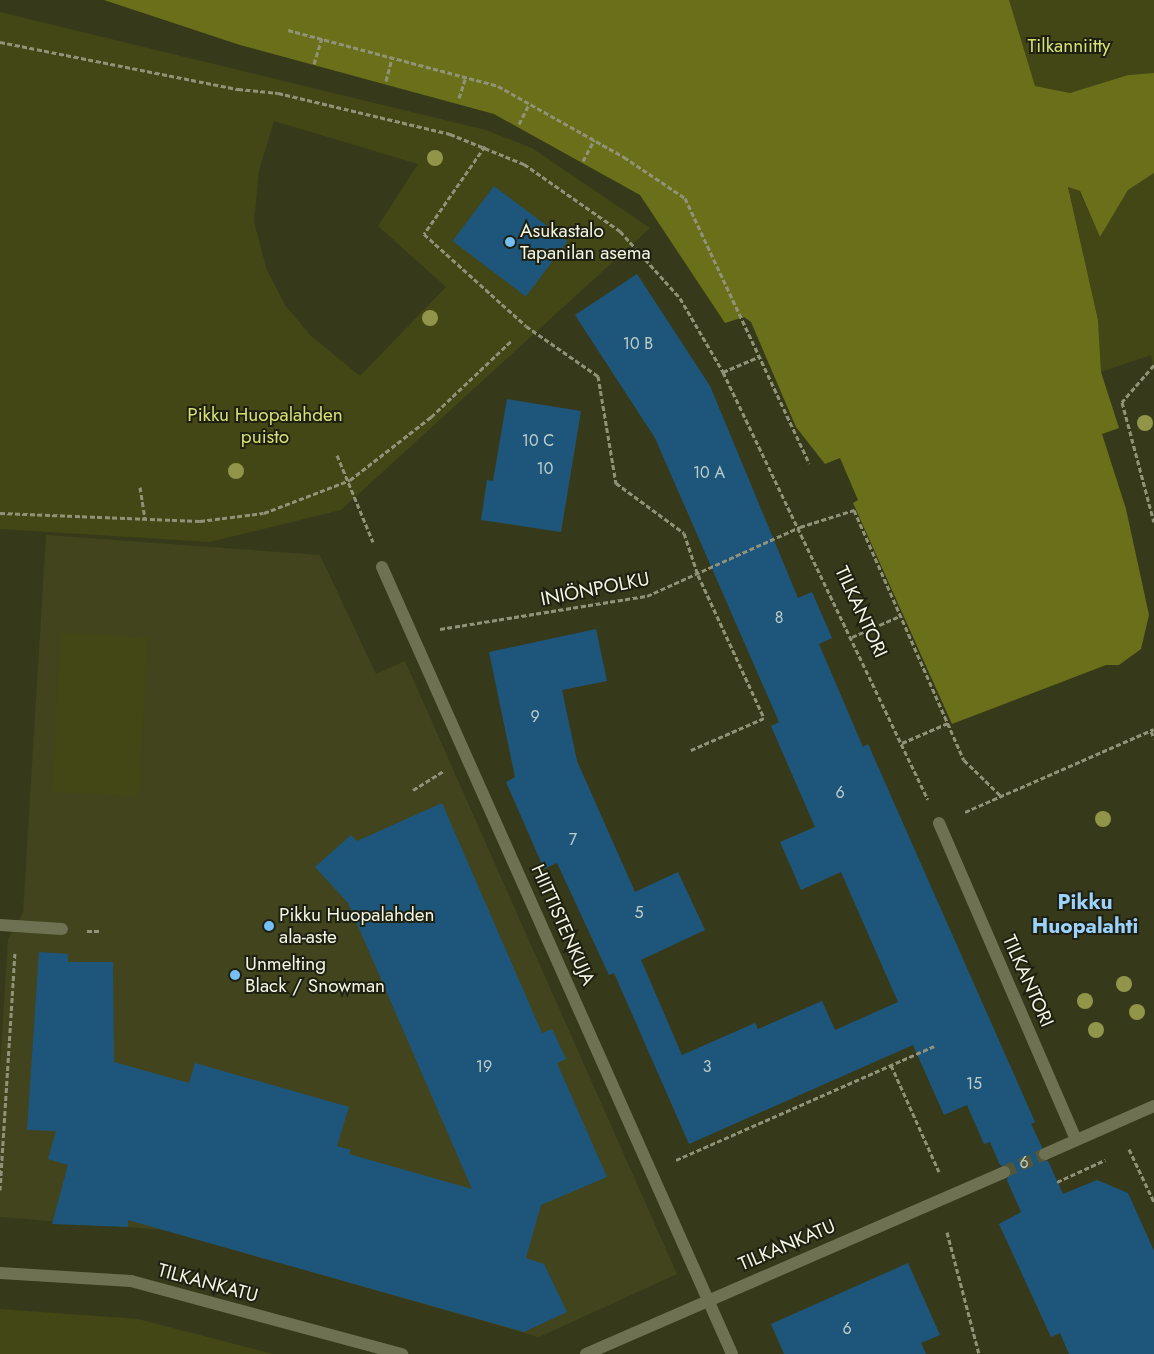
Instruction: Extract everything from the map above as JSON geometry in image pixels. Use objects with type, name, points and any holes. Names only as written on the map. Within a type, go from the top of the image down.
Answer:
[{"type":"street","name":"HIITTISTENKUJA","points":[[382,567],[652,1170],[732,1354]]},
{"type":"street","name":"TILKANTORI","points":[[939,823],[1076,1139]]},
{"type":"street","points":[[0,926],[62,929]]},
{"type":"street","points":[[1045,1154],[1154,1106]]},
{"type":"street","name":"TILKANKATU","points":[[586,1354],[1004,1172]]},
{"type":"street","name":"TILKANKATU","points":[[0,1273],[132,1282],[402,1354]]},
{"type":"path","points":[[288,30],[498,86],[594,140],[685,198],[758,358],[809,463]]},
{"type":"path","points":[[314,64],[322,38]]},
{"type":"path","name":"TILKANTORI","points":[[0,42],[238,90],[278,93],[485,146],[524,164],[620,231],[650,259],[680,298],[722,372],[800,527],[939,823]]},
{"type":"path","points":[[386,81],[392,57]]},
{"type":"path","points":[[459,98],[466,77]]},
{"type":"path","points":[[518,124],[529,104]]},
{"type":"path","points":[[583,161],[594,140]]},
{"type":"path","points":[[485,146],[424,234],[526,326],[598,376],[616,483],[684,533],[698,575],[764,718],[691,750]]},
{"type":"path","points":[[0,513],[200,521],[264,513],[350,480],[431,417],[511,341]]},
{"type":"path","points":[[722,372],[758,358]]},
{"type":"path","points":[[1154,365],[1122,402],[1154,522]]},
{"type":"path","points":[[337,455],[350,480],[382,567]]},
{"type":"path","points":[[140,487],[146,518]]},
{"type":"path","name":"INIÖNPOLKU","points":[[412,634],[646,596],[698,575],[800,527],[854,510],[900,616]]},
{"type":"path","points":[[852,637],[900,616],[964,760],[1001,796]]},
{"type":"path","points":[[902,744],[948,723]]},
{"type":"path","points":[[939,823],[1152,730],[1154,738]]},
{"type":"path","points":[[412,790],[448,768]]},
{"type":"path","points":[[0,1190],[17,926]]},
{"type":"path","points":[[652,1170],[934,1046]]},
{"type":"path","points":[[892,1065],[939,1172]]},
{"type":"path","points":[[1129,1149],[1154,1202]]},
{"type":"path","points":[[947,1232],[979,1354]]},
{"type":"shaded area","points":[[104,0],[1009,0],[1035,86],[1070,93],[1128,75],[1154,73],[1154,173],[1128,190],[1100,237],[1080,191],[1068,187],[1098,320],[1101,372],[1119,428],[1102,434],[1126,509],[1149,615],[1141,649],[1119,665],[1106,665],[952,724],[853,503],[858,500],[840,458],[825,464],[796,427],[751,322],[744,317],[725,323],[640,195],[494,114],[240,45]]},
{"type":"shaded area","name":"Pikku Huopalahden ala-aste","points":[[46,535],[320,555],[376,674],[405,661],[677,1274],[539,1337],[164,1230],[0,1217],[0,1067],[8,939],[23,913]]},
{"type":"green space","name":"Tilkanniitty","points":[[909,0],[1154,0],[1154,73],[1128,75],[1070,93],[1035,86],[1024,58]]},
{"type":"green space","name":"Pikku Huopalahden puisto","points":[[0,12],[486,130],[532,148],[650,228],[341,510],[210,542],[0,529]],"holes":[[[274,121],[418,164],[378,226],[446,287],[360,376],[311,336],[285,305],[267,270],[254,222],[259,170]]]},
{"type":"green space","points":[[1154,173],[1154,368],[1151,355],[1101,372],[1098,320],[1068,186],[1079,191],[1100,237],[1128,190]]},
{"type":"green space","points":[[60,633],[148,638],[140,796],[52,792]]},
{"type":"green space","points":[[0,1309],[138,1319],[273,1354],[0,1354]]},
{"type":"building","name":"Asukastalo Tapanilan asema","points":[[494,186],[567,241],[526,296],[452,241]]},
{"type":"building","points":[[637,274],[710,386],[798,598],[812,592],[832,638],[819,644],[863,747],[868,744],[1035,1122],[1031,1124],[1042,1147],[1038,1158],[1048,1161],[1063,1194],[1097,1180],[1128,1193],[1154,1251],[1154,1354],[1069,1354],[1060,1333],[1051,1337],[999,1224],[1021,1212],[1007,1180],[1011,1168],[1000,1165],[990,1142],[984,1144],[967,1105],[944,1115],[913,1045],[689,1144],[614,973],[609,975],[557,863],[544,869],[506,782],[515,777],[489,652],[596,629],[607,681],[562,690],[577,761],[635,892],[678,872],[705,930],[641,960],[682,1055],[755,1023],[758,1029],[822,1001],[835,1030],[898,1002],[841,872],[801,890],[780,842],[815,827],[771,726],[779,722],[655,438],[575,315]]},
{"type":"building","points":[[507,399],[581,411],[561,532],[481,520],[487,480],[493,481]]},
{"type":"building","points":[[442,803],[542,1033],[552,1029],[566,1059],[557,1063],[607,1177],[541,1205],[526,1258],[544,1264],[567,1312],[524,1332],[128,1220],[128,1227],[52,1224],[68,1165],[48,1159],[56,1131],[27,1130],[39,952],[68,954],[68,962],[113,962],[114,1062],[189,1083],[195,1063],[349,1107],[337,1146],[351,1150],[349,1154],[472,1189],[348,903],[315,867],[351,835],[357,841]]},
{"type":"building","points":[[908,1263],[940,1335],[921,1343],[926,1354],[784,1354],[771,1324]]},
{"type":"tunnel","points":[[1004,1172],[1045,1154]]},
{"type":"place","name":"Asukastalo Tapanilan asema","points":[[510,242]]},
{"type":"place","name":"Pikku Huopalahden ala-aste","points":[[269,926]]},
{"type":"place","name":"Unmelting Black / Snowman","points":[[235,975]]},
{"type":"district","name":"Pikku Huopalahti","points":[[1085,914]]}]
